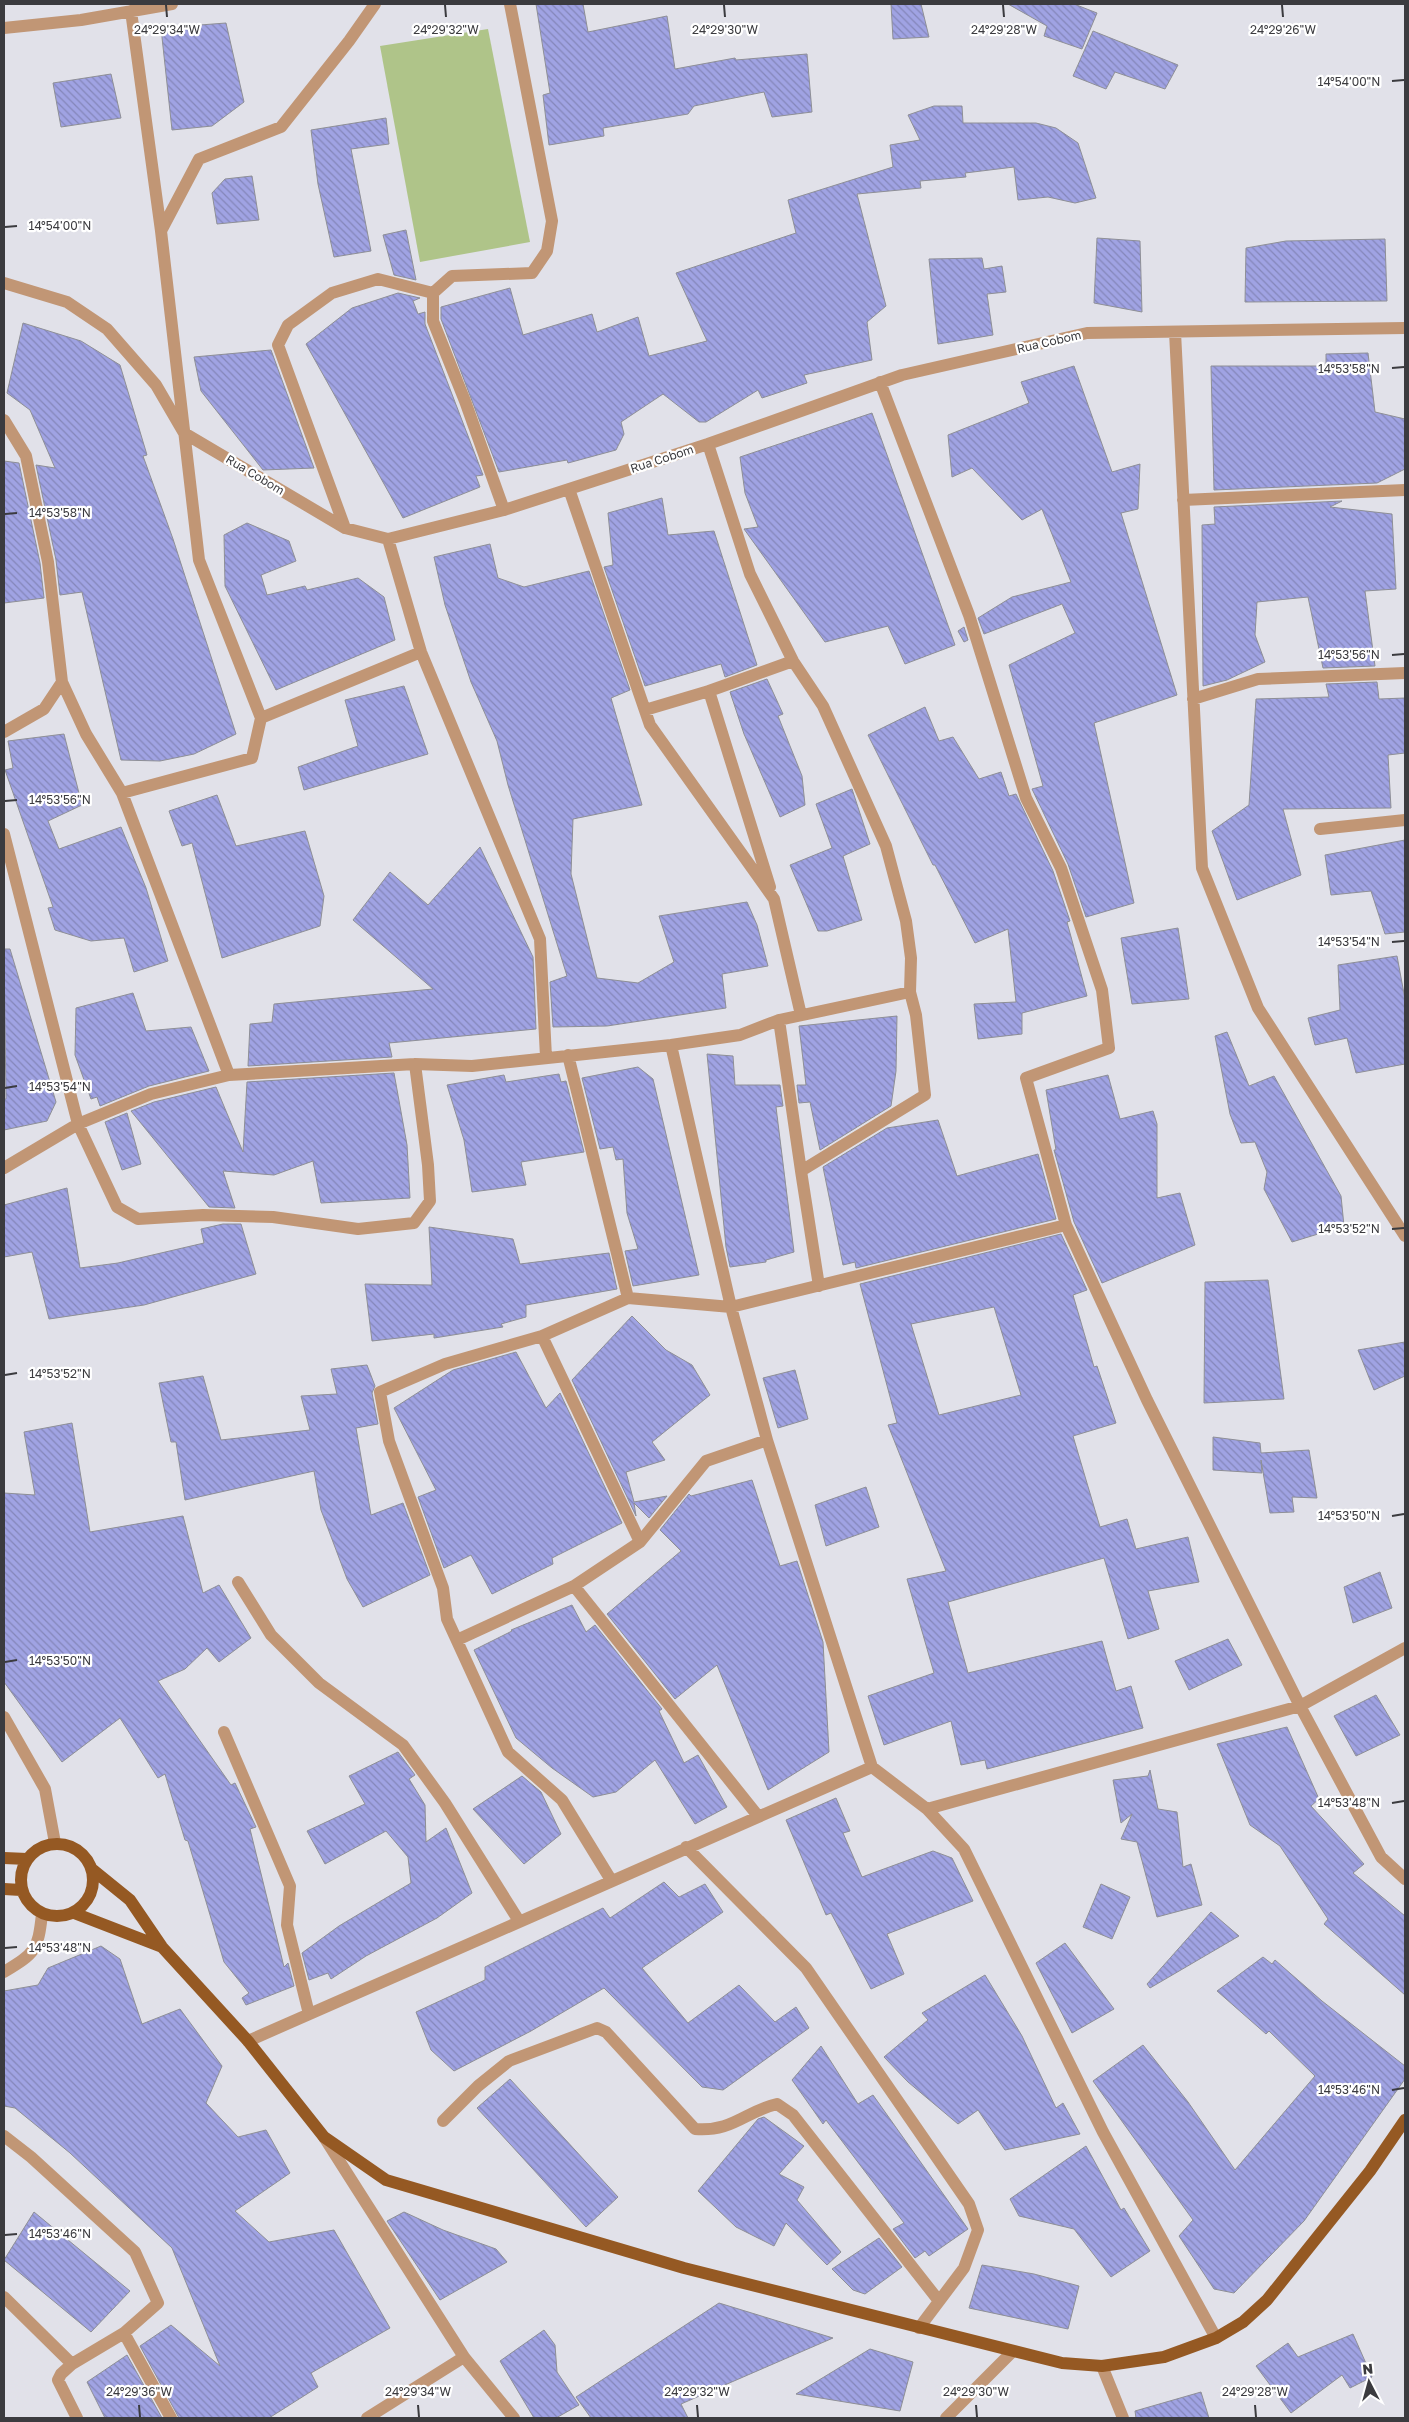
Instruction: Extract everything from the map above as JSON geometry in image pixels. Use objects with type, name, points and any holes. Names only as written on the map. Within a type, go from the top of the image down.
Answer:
[{"type":"main road","points":[[93,1870],[93,1887],[87,1902],[74,1913],[59,1917],[42,1914],[29,1904],[21,1890],[21,1874],[27,1859],[40,1848],[55,1843],[72,1846],[84,1856],[93,1870],[130,1900],[162,1947],[248,2041],[324,2137],[386,2180],[684,2268],[1012,2352],[1062,2363],[1102,2366],[1164,2357],[1216,2338],[1243,2322],[1267,2300],[1370,2171],[1405,2120]]},
{"type":"main road","points":[[4,1858],[27,1859]]},
{"type":"main road","points":[[4,1889],[21,1890]]},
{"type":"main road","points":[[74,1913],[162,1947]]},
{"type":"street","points":[[4,28],[81,20],[172,4]]},
{"type":"street","points":[[161,231],[199,159],[281,127],[349,41],[375,4]]},
{"type":"street","points":[[504,510],[466,401],[434,321],[434,292],[452,276],[532,273],[547,251],[552,221],[510,4]]},
{"type":"street","points":[[122,793],[252,758],[261,718],[199,560],[161,231],[131,11]]},
{"type":"street","points":[[345,528],[278,344],[288,325],[332,293],[378,279],[434,292]]},
{"type":"street","name":"Rua Cobom","points":[[4,283],[67,302],[107,329],[156,385],[184,433],[345,528],[388,539],[504,510],[708,444],[902,375],[1087,333],[1405,328]]},
{"type":"street","points":[[1175,332],[1202,868],[1258,1008],[1405,1236]]},
{"type":"street","points":[[880,382],[969,615],[1026,798],[1062,868],[1102,990],[1108,1048],[1026,1078],[1066,1225],[1151,1408],[1300,1706],[1381,1857],[1405,1878]]},
{"type":"street","points":[[4,420],[26,456],[48,562],[62,682],[86,734],[122,793],[229,1075]]},
{"type":"street","points":[[708,444],[750,574],[793,661],[824,706],[886,846],[906,921],[911,958],[910,992],[916,1015],[925,1095],[800,1171]]},
{"type":"street","points":[[569,489],[650,725],[774,899]]},
{"type":"street","points":[[1184,500],[1405,490]]},
{"type":"street","points":[[388,539],[421,652],[540,939],[546,1057]]},
{"type":"street","points":[[261,718],[421,652]]},
{"type":"street","points":[[645,710],[709,691],[793,661]]},
{"type":"street","points":[[1193,699],[1258,680],[1405,673]]},
{"type":"street","points":[[4,732],[44,709],[62,682]]},
{"type":"street","points":[[709,691],[774,899],[801,1015]]},
{"type":"street","points":[[1320,829],[1405,820]]},
{"type":"street","points":[[4,834],[78,1124],[117,1207],[138,1219],[202,1215],[273,1217],[358,1230],[414,1223],[430,1201],[428,1165],[415,1064]]},
{"type":"street","points":[[4,1168],[78,1124],[150,1094],[229,1075],[415,1064],[472,1066],[671,1045],[740,1035],[778,1020],[910,992]]},
{"type":"street","points":[[778,1020],[819,1286]]},
{"type":"street","points":[[671,1045],[731,1307],[767,1440],[872,1767],[927,1808],[964,1849],[1103,2132],[1216,2338]]},
{"type":"street","points":[[568,1055],[628,1298]]},
{"type":"street","points":[[611,1880],[562,1800],[508,1752],[447,1619],[442,1588],[389,1441],[380,1392],[445,1364],[542,1336],[628,1298],[731,1307],[1066,1225]]},
{"type":"street","points":[[542,1336],[640,1542]]},
{"type":"street","points":[[457,1640],[574,1586],[640,1542],[706,1461],[767,1440]]},
{"type":"street","points":[[238,1582],[271,1635],[319,1683],[403,1745],[444,1803],[519,1921]]},
{"type":"street","points":[[574,1586],[758,1816]]},
{"type":"street","points":[[927,1808],[1300,1706],[1405,1648]]},
{"type":"street","points":[[4,1717],[45,1789],[55,1843]]},
{"type":"street","points":[[224,1732],[290,1886],[287,1925],[308,2014]]},
{"type":"street","points":[[248,2041],[686,1847],[872,1767]]},
{"type":"street","points":[[686,1847],[806,1968],[969,2204],[978,2230],[964,2268],[919,2328]]},
{"type":"street","points":[[4,1972],[30,1956],[40,1939],[42,1914]]},
{"type":"street","points":[[443,2121],[478,2086],[509,2061],[597,2028],[606,2032],[695,2129],[712,2131],[736,2124],[759,2109],[777,2104],[793,2115],[939,2301]]},
{"type":"street","points":[[4,2136],[31,2157],[135,2252],[158,2303],[124,2333],[72,2364],[61,2374],[58,2380],[77,2418]]},
{"type":"street","points":[[324,2137],[464,2357],[514,2418]]},
{"type":"street","points":[[4,2297],[72,2364]]},
{"type":"street","points":[[124,2333],[171,2418]]},
{"type":"street","points":[[946,2418],[1012,2352]]},
{"type":"street","points":[[367,2418],[464,2357]]},
{"type":"street","points":[[1102,2366],[1123,2418]]},
{"type":"green space","points":[[488,29],[530,242],[420,262],[380,46]]},
{"type":"building","points":[[536,4],[583,4],[588,32],[667,16],[675,69],[735,58],[736,60],[807,54],[812,112],[772,117],[764,92],[694,106],[688,114],[603,128],[604,136],[549,145],[543,95],[550,93]]},
{"type":"building","points":[[891,4],[921,4],[929,37],[893,39]]},
{"type":"building","points":[[1008,4],[1074,4],[1097,13],[1082,49],[1044,36],[1047,26]]},
{"type":"building","points":[[226,23],[244,102],[212,126],[172,130],[161,28]]},
{"type":"building","points":[[1093,31],[1178,65],[1165,89],[1115,72],[1106,89],[1073,76]]},
{"type":"building","points":[[111,74],[121,118],[61,127],[53,83]]},
{"type":"building","points":[[934,106],[962,106],[963,123],[1036,123],[1056,128],[1078,143],[1096,198],[1075,203],[1048,197],[1018,200],[1014,167],[965,173],[966,177],[920,181],[921,188],[857,194],[886,306],[867,322],[872,360],[804,375],[807,383],[762,398],[758,390],[706,422],[699,422],[663,394],[621,422],[624,434],[616,450],[568,463],[567,460],[499,472],[441,319],[441,307],[510,288],[523,335],[592,314],[597,332],[638,317],[649,356],[707,341],[676,273],[796,233],[788,200],[893,167],[890,145],[920,140],[908,115]]},
{"type":"building","points":[[386,118],[389,144],[351,149],[371,251],[334,257],[318,184],[311,130]]},
{"type":"building","points":[[252,176],[259,220],[217,224],[212,193],[225,179]]},
{"type":"building","points":[[406,230],[416,280],[394,275],[383,235]]},
{"type":"building","points":[[1097,238],[1140,241],[1142,312],[1094,303]]},
{"type":"building","points":[[1385,239],[1387,301],[1245,302],[1246,248],[1286,241]]},
{"type":"building","points":[[982,258],[984,269],[1002,266],[1006,292],[987,294],[993,335],[938,344],[929,259]]},
{"type":"building","points":[[398,293],[420,298],[413,301],[418,314],[425,312],[425,324],[483,475],[476,476],[480,487],[403,518],[306,344],[352,308]]},
{"type":"building","points":[[23,323],[81,341],[120,365],[147,455],[143,456],[173,539],[236,734],[194,754],[160,761],[121,760],[82,592],[60,595],[56,560],[36,465],[55,468],[30,410],[7,393]]},
{"type":"building","points":[[271,350],[314,468],[263,470],[201,391],[194,357]]},
{"type":"building","points":[[1368,353],[1375,412],[1405,419],[1405,469],[1377,483],[1214,490],[1211,366],[1326,366],[1326,354]]},
{"type":"building","points":[[1074,366],[1112,472],[1140,464],[1138,509],[1121,513],[1177,695],[1094,723],[1134,903],[1086,917],[1068,864],[1032,789],[1043,786],[1009,665],[1075,633],[1062,604],[984,634],[978,618],[1012,597],[1071,582],[1042,509],[1022,520],[972,468],[952,477],[948,435],[1029,403],[1021,382]]},
{"type":"building","points":[[872,413],[955,645],[905,664],[888,626],[825,642],[744,529],[758,527],[745,493],[740,457]]},
{"type":"building","points":[[4,461],[19,463],[40,563],[44,598],[4,603]]},
{"type":"building","points":[[662,498],[668,535],[714,531],[757,665],[725,677],[721,664],[645,686],[604,567],[613,565],[608,513]]},
{"type":"building","points":[[1342,501],[1330,507],[1392,514],[1396,589],[1365,591],[1375,666],[1323,668],[1308,597],[1257,602],[1255,635],[1265,662],[1227,680],[1203,686],[1202,525],[1215,524],[1214,507]]},
{"type":"building","points":[[247,523],[289,541],[296,561],[261,575],[267,595],[305,586],[307,590],[358,578],[384,597],[395,640],[276,690],[225,586],[224,535]]},
{"type":"building","points":[[490,544],[498,578],[524,587],[589,571],[630,690],[611,698],[642,805],[573,819],[571,874],[597,978],[638,983],[674,962],[659,916],[747,902],[757,925],[768,966],[722,974],[726,1008],[607,1026],[553,1027],[550,982],[567,976],[508,785],[497,741],[471,682],[445,605],[434,557]]},
{"type":"building","points":[[964,627],[968,640],[964,642],[958,631]]},
{"type":"building","points":[[767,679],[783,714],[778,716],[802,776],[805,805],[780,817],[744,734],[730,692]]},
{"type":"building","points":[[1377,682],[1379,699],[1405,698],[1405,753],[1388,755],[1391,808],[1283,809],[1301,875],[1237,900],[1212,831],[1249,805],[1256,699],[1329,697],[1326,684]]},
{"type":"building","points":[[404,686],[428,754],[304,790],[298,767],[358,746],[345,700]]},
{"type":"building","points":[[925,707],[939,741],[953,737],[979,779],[1001,772],[1009,796],[1016,794],[1053,871],[1070,921],[1067,922],[1087,996],[1022,1013],[1022,1034],[978,1039],[974,1004],[1016,1002],[1008,929],[975,943],[935,865],[933,865],[868,735]]},
{"type":"building","points":[[64,734],[82,805],[48,821],[59,849],[121,827],[146,888],[168,961],[134,972],[124,938],[91,941],[55,930],[48,908],[53,907],[5,770],[13,768],[8,741]]},
{"type":"building","points":[[852,789],[870,844],[843,856],[862,920],[827,931],[818,931],[790,865],[832,848],[816,804]]},
{"type":"building","points":[[217,795],[236,846],[305,831],[324,896],[320,926],[222,958],[192,843],[182,846],[169,811]]},
{"type":"building","points":[[1405,840],[1405,932],[1385,934],[1371,891],[1331,895],[1325,855]]},
{"type":"building","points":[[480,847],[533,957],[536,1029],[389,1043],[392,1057],[248,1066],[250,1024],[272,1022],[274,1004],[433,989],[353,920],[390,872],[428,905]]},
{"type":"building","points":[[1178,928],[1189,999],[1132,1004],[1121,938]]},
{"type":"building","points":[[4,949],[10,949],[56,1102],[47,1121],[4,1130],[4,1099],[6,1099]]},
{"type":"building","points":[[1397,956],[1405,999],[1405,1064],[1356,1073],[1347,1038],[1315,1045],[1308,1018],[1340,1010],[1338,965]]},
{"type":"building","points":[[133,993],[146,1031],[191,1027],[209,1071],[149,1086],[100,1106],[97,1097],[91,1099],[75,1055],[76,1008]]},
{"type":"building","points":[[897,1016],[896,1071],[891,1106],[820,1150],[810,1102],[799,1103],[797,1085],[806,1085],[799,1026]]},
{"type":"building","points":[[1227,1032],[1249,1086],[1274,1076],[1341,1196],[1344,1226],[1292,1242],[1264,1189],[1267,1172],[1255,1142],[1241,1143],[1230,1114],[1215,1036]]},
{"type":"building","points":[[707,1054],[733,1056],[735,1085],[780,1085],[783,1106],[776,1107],[794,1252],[766,1260],[766,1262],[730,1267],[726,1247]]},
{"type":"building","points":[[638,1067],[653,1079],[699,1275],[633,1286],[625,1251],[638,1249],[627,1213],[623,1159],[616,1160],[613,1147],[600,1149],[582,1078]]},
{"type":"building","points":[[394,1073],[407,1145],[410,1198],[321,1203],[313,1161],[274,1175],[223,1171],[235,1208],[209,1207],[131,1111],[154,1102],[216,1087],[243,1152],[247,1082]]},
{"type":"building","points":[[559,1074],[561,1082],[566,1081],[584,1152],[521,1162],[526,1185],[472,1192],[464,1140],[447,1085],[504,1075],[506,1082]]},
{"type":"building","points":[[1108,1075],[1120,1119],[1153,1111],[1157,1124],[1157,1198],[1180,1193],[1195,1245],[1102,1283],[1074,1222],[1054,1150],[1056,1150],[1046,1090]]},
{"type":"building","points":[[127,1113],[141,1164],[122,1170],[105,1122]]},
{"type":"building","points":[[938,1120],[957,1176],[1038,1154],[1056,1219],[856,1268],[855,1262],[843,1265],[823,1167],[887,1128]]},
{"type":"building","points":[[67,1188],[80,1268],[118,1263],[204,1243],[201,1229],[223,1224],[241,1224],[256,1274],[144,1305],[49,1319],[32,1252],[4,1257],[4,1205]]},
{"type":"building","points":[[429,1227],[513,1239],[520,1264],[609,1253],[617,1289],[526,1305],[526,1317],[501,1324],[503,1327],[434,1338],[434,1334],[372,1341],[365,1284],[432,1285]]},
{"type":"building","points":[[1061,1234],[1087,1290],[1073,1295],[1094,1367],[1097,1366],[1116,1423],[1073,1436],[1100,1527],[1127,1519],[1136,1549],[1188,1537],[1199,1582],[1148,1591],[1159,1629],[1128,1639],[1104,1558],[948,1602],[968,1673],[1102,1641],[1116,1691],[1131,1686],[1143,1728],[987,1769],[985,1760],[961,1765],[951,1721],[884,1745],[868,1696],[934,1673],[907,1579],[946,1571],[888,1425],[897,1423],[860,1284]],"holes":[[[994,1307],[1021,1395],[939,1415],[911,1324]]]},
{"type":"building","points":[[1268,1280],[1284,1399],[1204,1403],[1205,1282]]},
{"type":"building","points":[[632,1316],[666,1350],[692,1365],[710,1395],[652,1442],[665,1460],[626,1472],[634,1502],[667,1496],[649,1518],[634,1503],[636,1516],[572,1380]]},
{"type":"building","points":[[1405,1342],[1405,1376],[1374,1390],[1358,1350]]},
{"type":"building","points":[[516,1352],[546,1408],[560,1393],[622,1523],[552,1558],[553,1564],[492,1594],[471,1555],[444,1568],[418,1497],[436,1490],[394,1408],[453,1370]]},
{"type":"building","points":[[367,1365],[375,1386],[372,1393],[378,1424],[356,1428],[371,1515],[403,1503],[430,1575],[363,1607],[347,1579],[321,1510],[314,1471],[185,1500],[176,1442],[171,1442],[159,1383],[203,1376],[221,1440],[310,1430],[301,1396],[337,1394],[331,1369]]},
{"type":"building","points":[[795,1370],[808,1419],[778,1428],[763,1378]]},
{"type":"building","points":[[72,1423],[90,1532],[183,1516],[203,1593],[219,1585],[251,1638],[219,1662],[207,1648],[185,1669],[158,1681],[231,1785],[235,1783],[256,1827],[250,1829],[284,1967],[288,1963],[294,1986],[246,2005],[242,1998],[249,1993],[224,1962],[188,1841],[185,1840],[165,1774],[158,1778],[120,1718],[62,1762],[4,1682],[4,1493],[35,1495],[24,1432]]},
{"type":"building","points":[[1213,1437],[1260,1443],[1261,1453],[1309,1450],[1317,1498],[1292,1497],[1294,1512],[1270,1513],[1261,1460],[1262,1473],[1213,1470]]},
{"type":"building","points":[[752,1480],[780,1566],[797,1561],[823,1642],[829,1752],[768,1790],[717,1665],[675,1699],[607,1614],[681,1551],[660,1530],[689,1494],[691,1496]]},
{"type":"building","points":[[866,1487],[879,1527],[826,1546],[815,1505]]},
{"type":"building","points":[[1380,1572],[1392,1608],[1353,1623],[1344,1587]]},
{"type":"building","points":[[572,1605],[586,1632],[595,1625],[662,1709],[659,1711],[684,1763],[698,1755],[727,1807],[695,1824],[655,1760],[616,1792],[593,1797],[552,1768],[516,1738],[474,1650],[511,1630]]},
{"type":"building","points":[[1228,1639],[1242,1665],[1189,1690],[1175,1661]]},
{"type":"building","points":[[1376,1695],[1400,1735],[1356,1756],[1334,1716]]},
{"type":"building","points":[[1287,1727],[1319,1799],[1311,1806],[1364,1864],[1353,1873],[1405,1916],[1405,1995],[1324,1924],[1328,1919],[1280,1846],[1250,1825],[1217,1744]]},
{"type":"building","points":[[398,1752],[415,1775],[409,1779],[425,1805],[426,1842],[446,1828],[472,1893],[437,1918],[366,1956],[331,1979],[328,1973],[309,1980],[302,1953],[339,1926],[411,1883],[408,1857],[386,1831],[325,1864],[307,1831],[365,1804],[349,1776]]},
{"type":"building","points":[[1150,1770],[1158,1809],[1177,1812],[1183,1867],[1191,1864],[1202,1905],[1157,1917],[1137,1842],[1121,1839],[1132,1814],[1121,1823],[1113,1780],[1148,1776]]},
{"type":"building","points":[[522,1776],[541,1792],[561,1834],[524,1864],[473,1809]]},
{"type":"building","points":[[836,1798],[850,1831],[843,1833],[862,1877],[933,1851],[952,1858],[973,1901],[887,1934],[904,1974],[871,1989],[831,1913],[826,1915],[786,1820]]},
{"type":"building","points":[[664,1882],[679,1897],[705,1884],[723,1912],[642,1968],[688,2023],[739,1985],[775,2022],[796,2007],[809,2028],[723,2090],[702,2087],[604,1988],[531,2031],[454,2071],[431,2050],[416,2012],[485,1980],[485,1967],[603,1908],[610,1918]]},
{"type":"building","points":[[1101,1884],[1130,1897],[1112,1939],[1083,1927]]},
{"type":"building","points":[[1211,1912],[1239,1936],[1150,1988],[1147,1984]]},
{"type":"building","points":[[1065,1943],[1114,2009],[1072,2033],[1036,1963]]},
{"type":"building","points":[[101,1946],[120,1959],[142,2024],[180,2009],[222,2066],[206,2103],[238,2137],[266,2130],[290,2173],[235,2211],[269,2242],[334,2230],[390,2328],[311,2373],[318,2387],[269,2418],[179,2418],[140,2346],[171,2325],[220,2366],[172,2248],[70,2153],[15,2108],[4,2106],[4,1991],[38,1985],[48,1968]]},
{"type":"building","points":[[1263,1957],[1272,1964],[1275,1960],[1322,2001],[1405,2066],[1405,2079],[1304,2221],[1234,2293],[1214,2289],[1179,2236],[1193,2220],[1093,2081],[1143,2045],[1188,2102],[1235,2170],[1315,2076],[1269,2031],[1266,2034],[1217,1991]]},
{"type":"building","points":[[985,1975],[1022,2036],[1056,2108],[1063,2103],[1080,2134],[1005,2150],[978,2110],[958,2124],[908,2082],[884,2057],[928,2020],[922,2013]]},
{"type":"building","points":[[821,2046],[858,2104],[873,2095],[968,2229],[929,2256],[925,2251],[915,2258],[893,2229],[904,2223],[826,2120],[823,2124],[792,2080]]},
{"type":"building","points":[[510,2079],[618,2197],[586,2227],[477,2108]]},
{"type":"building","points":[[764,2117],[804,2146],[779,2174],[804,2187],[797,2200],[841,2252],[827,2265],[786,2223],[774,2246],[736,2227],[698,2191],[758,2119]]},
{"type":"building","points":[[1086,2146],[1121,2210],[1124,2208],[1150,2251],[1111,2277],[1074,2229],[1019,2216],[1010,2199]]},
{"type":"building","points":[[34,2212],[130,2291],[91,2332],[4,2260]]},
{"type":"building","points":[[404,2212],[443,2230],[496,2249],[507,2262],[440,2300],[387,2221]]},
{"type":"building","points":[[879,2238],[902,2267],[865,2294],[853,2290],[832,2269]]},
{"type":"building","points":[[982,2265],[1034,2274],[1079,2286],[1068,2329],[969,2308]]},
{"type":"building","points":[[719,2303],[833,2338],[681,2404],[688,2418],[591,2418],[576,2397]]},
{"type":"building","points":[[544,2330],[555,2345],[557,2372],[579,2405],[556,2418],[534,2418],[500,2361]]},
{"type":"building","points":[[1353,2334],[1372,2377],[1350,2388],[1342,2375],[1291,2413],[1256,2366],[1288,2343],[1298,2357]]},
{"type":"building","points":[[870,2349],[913,2362],[900,2411],[796,2394]]},
{"type":"building","points":[[127,2355],[162,2418],[105,2418],[87,2382]]},
{"type":"building","points":[[1201,2392],[1209,2418],[1136,2418],[1135,2411]]}]
